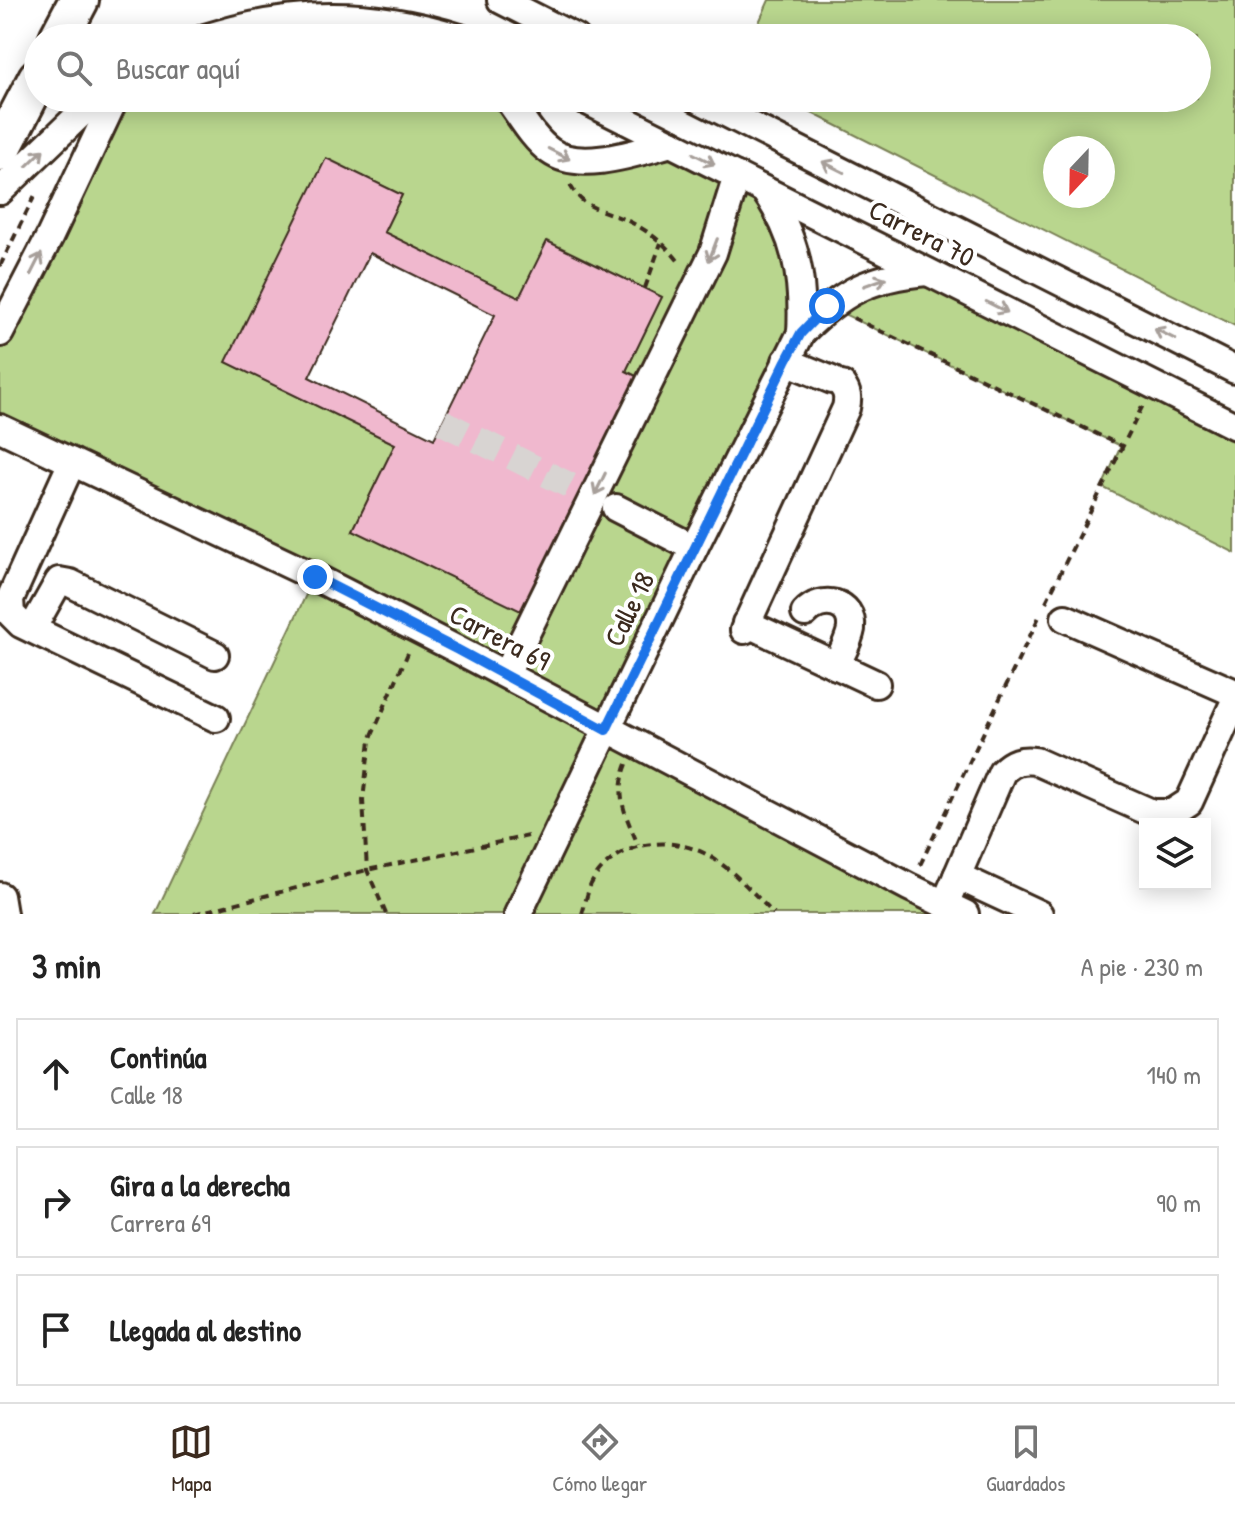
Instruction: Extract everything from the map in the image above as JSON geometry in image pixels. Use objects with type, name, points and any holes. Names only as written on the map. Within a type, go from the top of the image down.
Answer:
[{"type":"highway","points":[[66,24],[79,0]]},
{"type":"highway","points":[[0,151],[24,105]]},
{"type":"street","points":[[501,0],[548,24]]},
{"type":"street","points":[[250,24],[312,8],[411,24]]},
{"type":"street","points":[[0,191],[82,112]]},
{"type":"street","points":[[0,333],[108,112]]},
{"type":"street","points":[[518,112],[548,150],[565,160],[587,162],[671,143]]},
{"type":"street","name":"Carrera 70","points":[[609,112],[1235,426]]},
{"type":"street","name":"Carrera 70","points":[[724,112],[1235,370]]},
{"type":"street","points":[[506,674],[713,253],[737,176]]},
{"type":"street","name":"Calle 18","points":[[765,191],[782,215],[800,273],[803,303],[801,333]]},
{"type":"street","name":"Calle 18","points":[[518,914],[801,333],[827,306],[874,282],[901,274],[927,272]]},
{"type":"street","points":[[786,361],[847,390],[846,408],[745,626],[876,684]]},
{"type":"street","name":"Carrera 69","points":[[0,428],[315,577],[955,909]]},
{"type":"street","points":[[72,462],[10,599],[11,614],[32,629],[216,718]]},
{"type":"street","points":[[616,508],[694,548]]},
{"type":"street","points":[[32,629],[59,581],[70,583],[215,655]]},
{"type":"street","points":[[805,613],[825,601],[840,606],[849,617],[850,633],[836,666]]},
{"type":"street","points":[[1065,618],[1235,693]]},
{"type":"street","points":[[955,909],[957,876],[1002,772],[1008,766],[1016,761],[1035,761],[1152,813],[1172,813],[1189,802],[1235,701]]},
{"type":"street","points":[[957,876],[1039,914]]},
{"type":"street","points":[[0,896],[3,914]]},
{"type":"path","points":[[565,160],[564,174],[581,202],[622,218],[661,243],[674,255],[696,288]]},
{"type":"path","points":[[0,266],[42,181]]},
{"type":"path","points":[[645,288],[661,243]]},
{"type":"path","points":[[827,306],[1122,446]]},
{"type":"path","points":[[909,887],[1153,385]]},
{"type":"path","points":[[386,914],[367,870],[363,800],[370,740],[410,647]]},
{"type":"path","points":[[628,760],[620,781],[621,804],[638,845]]},
{"type":"path","points":[[194,914],[367,870],[538,834]]},
{"type":"path","points":[[582,914],[591,884],[609,862],[638,845],[668,842],[704,853],[729,871],[774,914]]},
{"type":"green space","points":[[769,0],[1235,0],[1235,326],[810,112],[1211,112],[1211,24],[758,24]]},
{"type":"green space","points":[[315,15],[371,24],[272,24]]},
{"type":"green space","points":[[108,112],[518,112],[548,150],[650,149],[765,191],[803,303],[607,730],[965,914],[155,914],[314,578],[0,423],[0,333]],"holes":[[[326,159],[402,195],[384,232],[519,298],[548,241],[662,297],[626,371],[641,378],[353,530],[395,444],[227,362]]]},
{"type":"green space","points":[[927,272],[1235,426],[1235,553],[1102,487],[1121,446],[827,306]]},
{"type":"building","points":[[326,158],[402,195],[384,232],[519,298],[547,241],[662,297],[626,371],[642,379],[527,614],[353,530],[395,444],[226,362]],"holes":[[[370,253],[495,315],[434,439],[309,377]]]},
{"type":"tunnel","points":[[442,422],[613,507]]},
{"type":"route","points":[[315,577],[506,674],[606,730],[786,361],[801,333],[827,306]]}]
